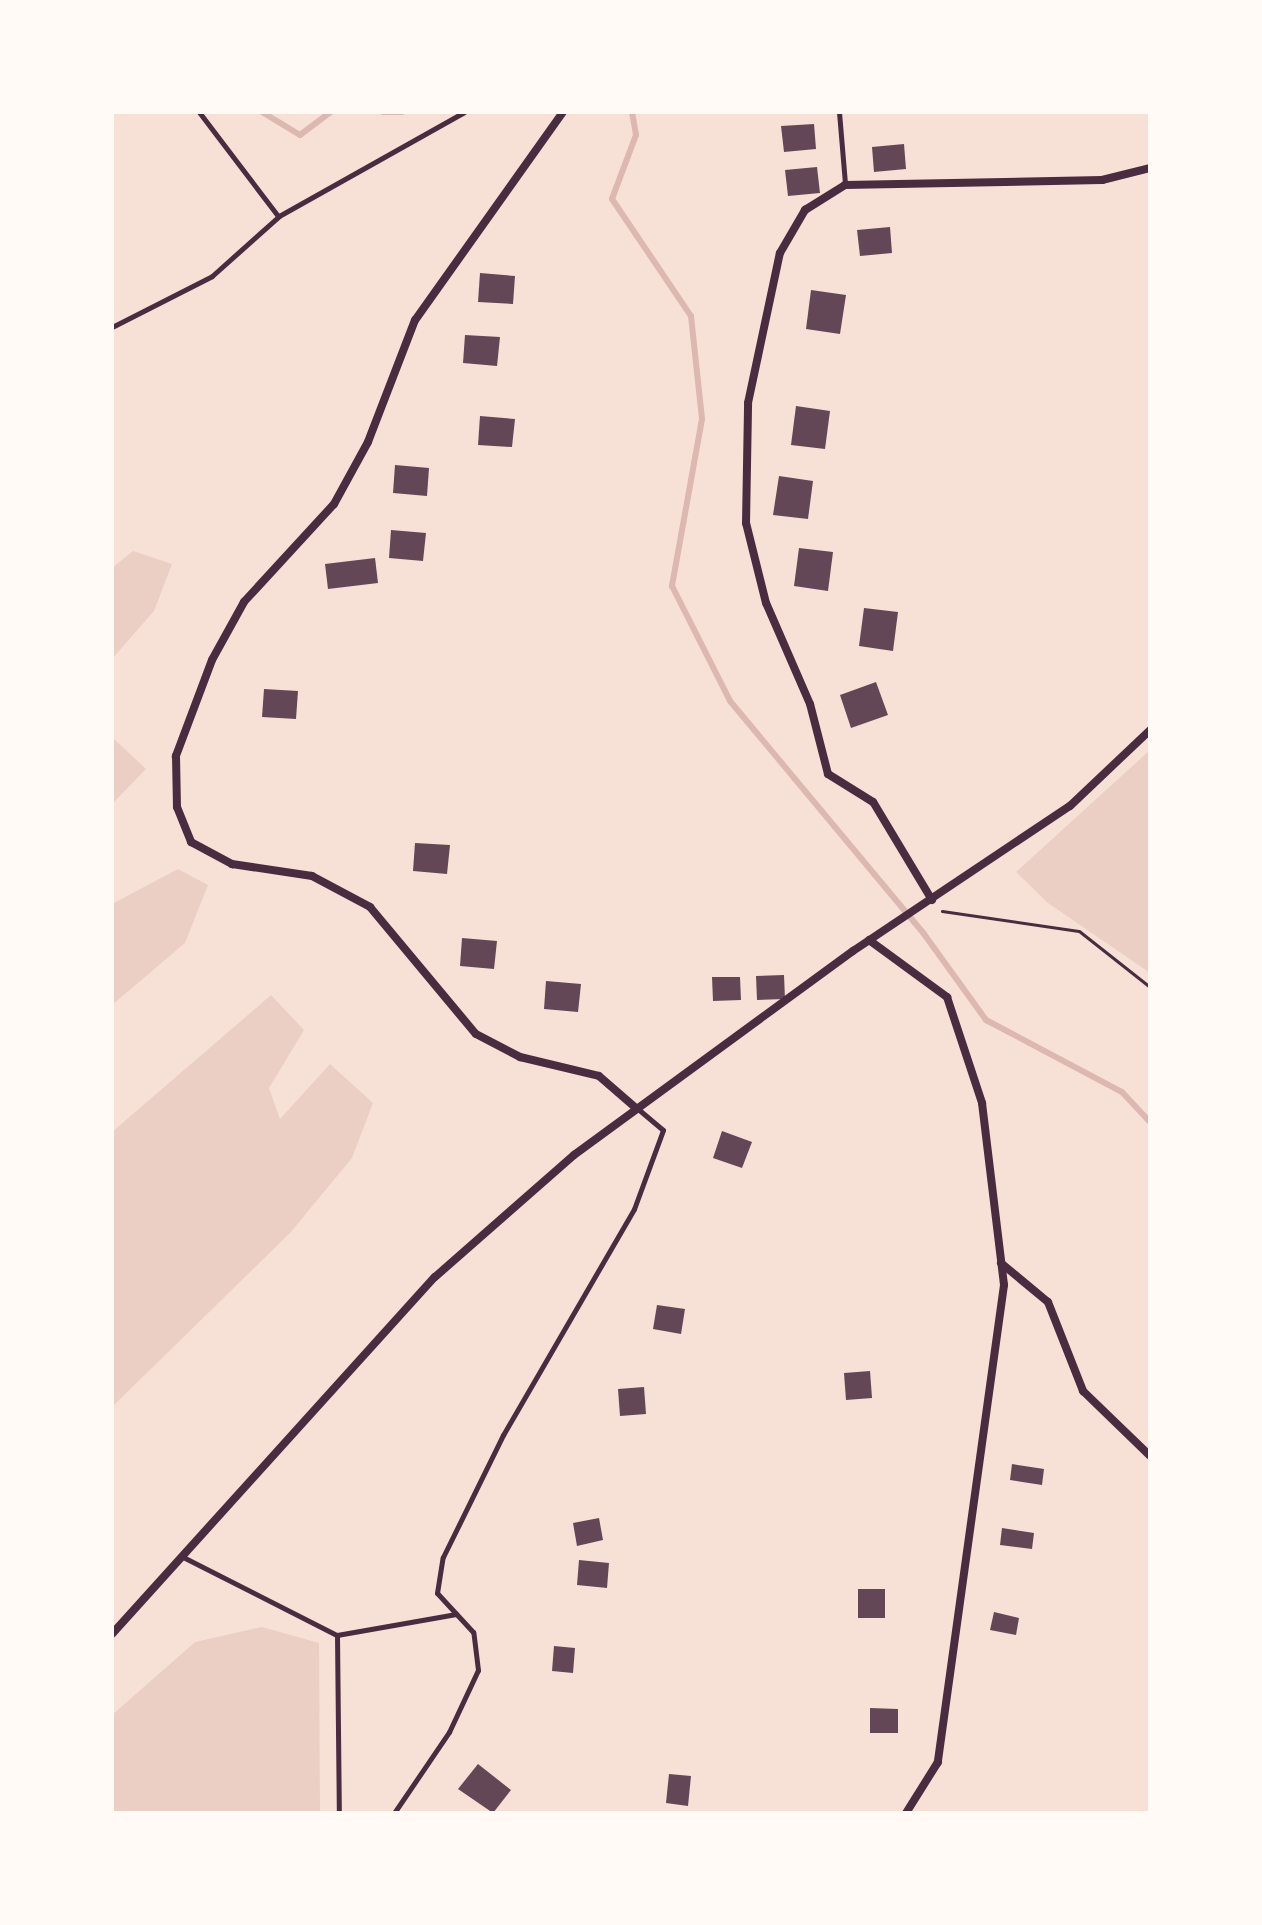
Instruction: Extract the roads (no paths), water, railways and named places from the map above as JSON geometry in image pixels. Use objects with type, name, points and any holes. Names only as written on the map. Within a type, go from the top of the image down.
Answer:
[{"type":"street","points":[[563,112],[415,320],[368,442],[334,504],[231,625],[176,756],[177,807],[191,842],[232,864],[312,876],[370,907],[476,1034],[520,1057],[599,1076],[637,1109]]},
{"type":"street","points":[[932,900],[873,802],[828,774],[810,704],[766,603],[746,523],[748,403],[780,253],[805,210],[845,185],[1102,180],[1150,168]]},
{"type":"street","points":[[112,1634],[435,1277],[637,1109],[871,939],[1070,806],[1150,730]]},
{"type":"street","points":[[871,939],[947,997],[982,1103],[1001,1263],[938,1762],[906,1813]]},
{"type":"street","points":[[1001,1263],[1048,1302],[1083,1391],[1150,1456]]},
{"type":"lane","points":[[199,112],[279,216]]},
{"type":"lane","points":[[112,327],[212,276],[279,216],[464,112]]},
{"type":"lane","points":[[839,112],[845,185]]},
{"type":"lane","points":[[394,1813],[449,1732],[478,1670],[473,1632],[437,1593],[443,1557],[503,1435],[634,1209],[663,1130],[637,1109]]},
{"type":"lane","points":[[181,1556],[337,1635],[457,1614]]},
{"type":"lane","points":[[337,1635],[339,1813]]},
{"type":"waterway","points":[[262,112],[300,135],[331,112]]},
{"type":"waterway","points":[[383,112],[402,112]]},
{"type":"waterway","points":[[632,112],[636,135],[612,199],[691,316],[702,419],[672,586],[730,701],[924,934],[986,1020],[1122,1092],[1150,1122]]}]
